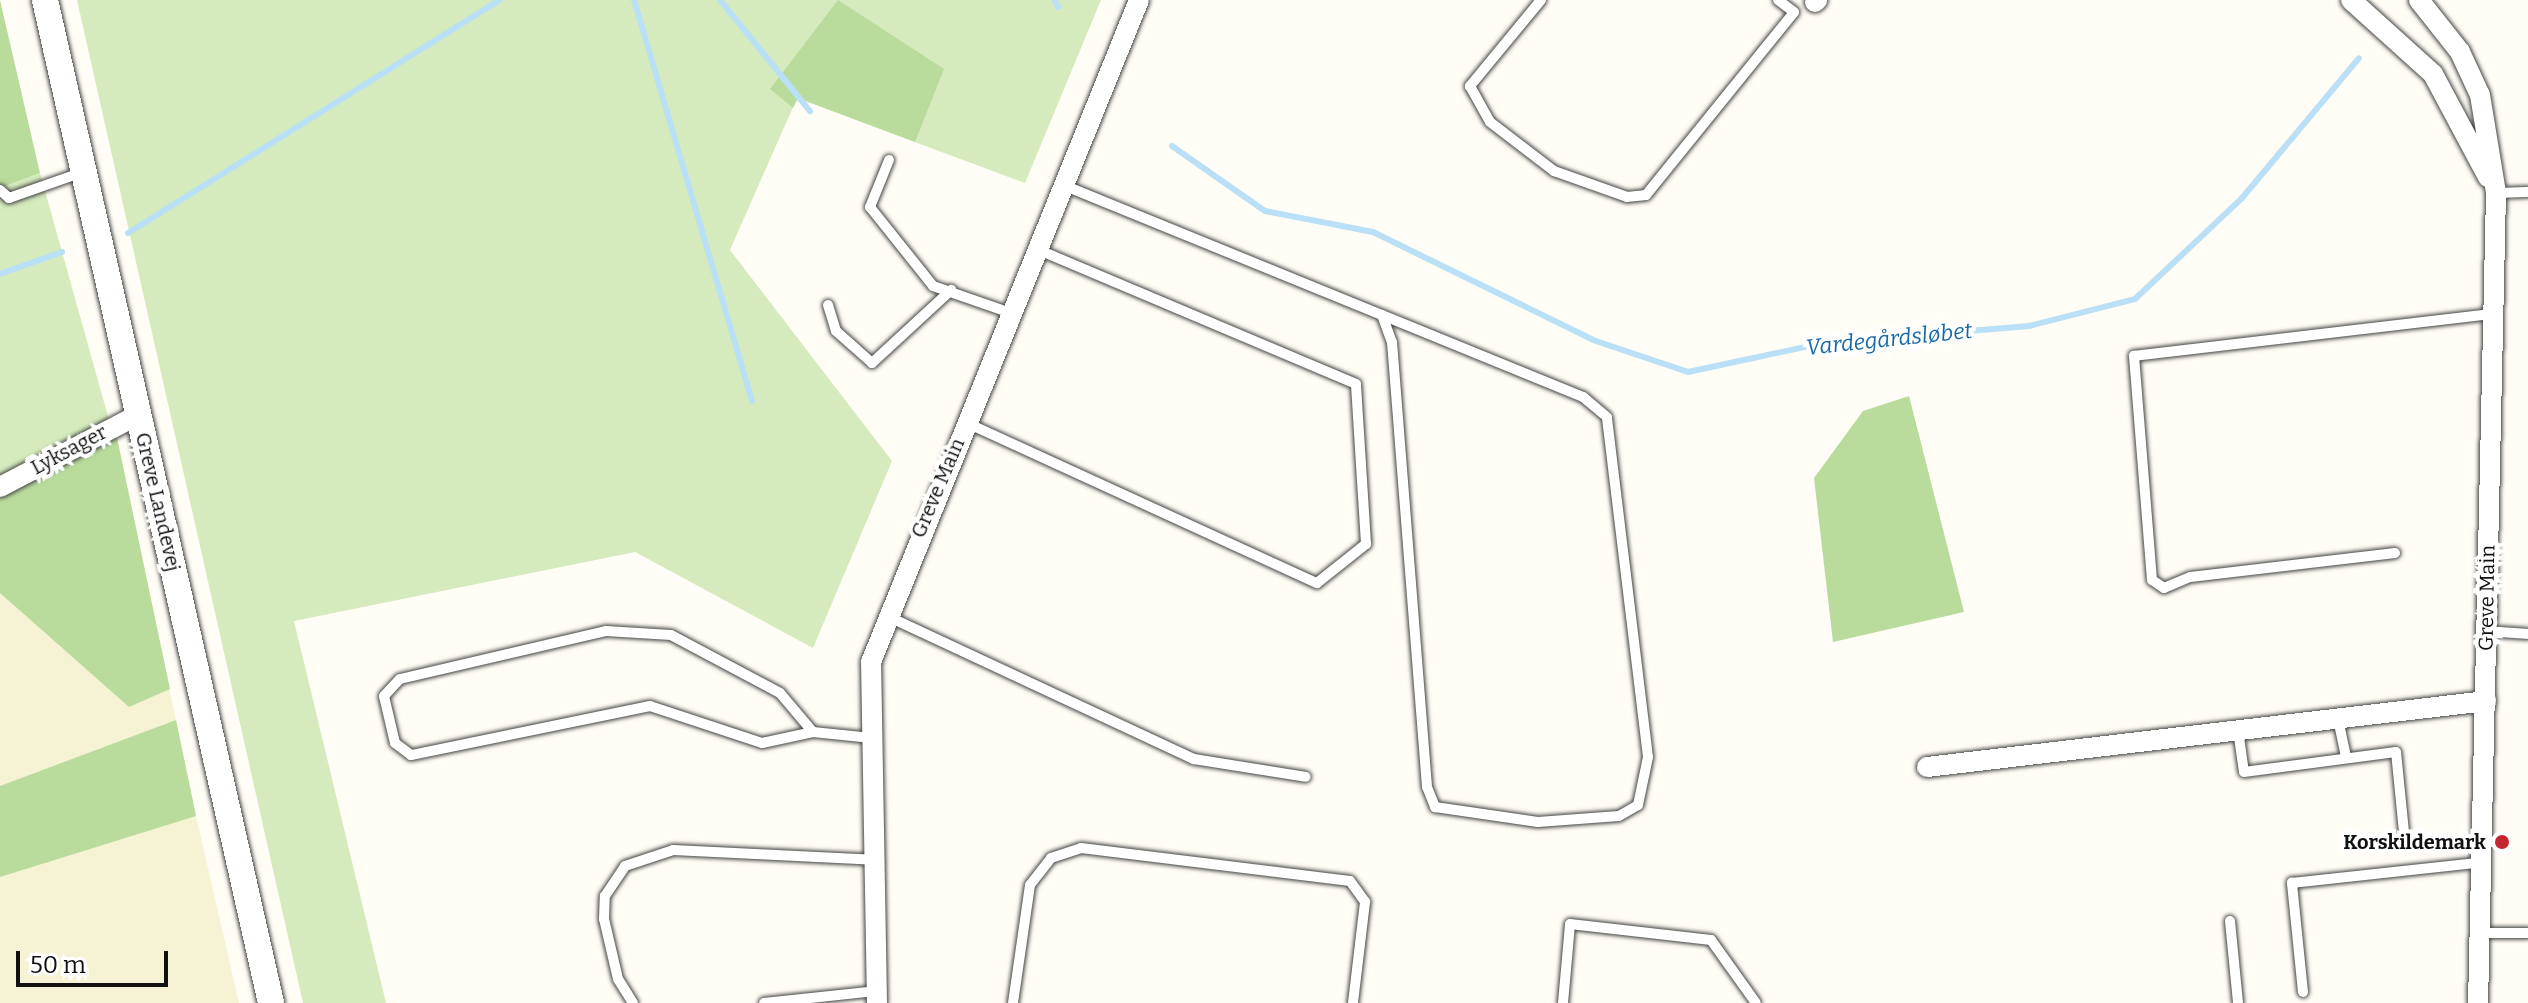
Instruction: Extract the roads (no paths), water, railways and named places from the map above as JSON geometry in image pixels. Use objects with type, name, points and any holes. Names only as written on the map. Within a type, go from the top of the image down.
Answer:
[{"type":"street","name":"Greve Landevej","points":[[45,0],[271,1003]]},
{"type":"street","name":"Greve Main","points":[[877,997],[871,662],[885,615],[1139,0]]},
{"type":"street","name":"Greve Main","points":[[2351,0],[2433,74],[2496,193]]},
{"type":"street","name":"Greve Main","points":[[2419,0],[2460,52],[2480,95],[2496,193],[2486,631],[2486,861],[2478,1003]]},
{"type":"street","name":"Lyksager","points":[[0,487],[138,415]]},
{"type":"street","points":[[1927,767],[2486,701]]},
{"type":"lane","points":[[1541,0],[1470,86],[1490,122],[1554,171],[1627,197],[1646,195],[1794,12],[1816,1]]},
{"type":"lane","points":[[1778,0],[1794,12]]},
{"type":"lane","points":[[889,160],[870,207],[933,286],[1011,313]]},
{"type":"lane","points":[[0,190],[9,198],[84,171]]},
{"type":"lane","points":[[1063,185],[1382,315],[1583,397],[1607,417],[1648,757],[1638,805],[1619,816],[1538,822],[1435,807],[1426,772],[1392,342],[1382,315]]},
{"type":"lane","points":[[2496,193],[2528,192]]},
{"type":"lane","points":[[965,422],[1317,583],[1366,544],[1356,384],[1037,249]]},
{"type":"lane","points":[[828,305],[836,331],[872,363],[951,290]]},
{"type":"lane","points":[[2395,553],[2190,577],[2164,588],[2152,580],[2134,356],[2493,314]]},
{"type":"lane","points":[[885,615],[1194,759],[1306,777]]},
{"type":"lane","points":[[813,732],[780,693],[671,635],[606,631],[400,679],[384,696],[395,743],[411,755],[650,706],[762,743],[813,732],[872,738]]},
{"type":"lane","points":[[2486,631],[2528,634]]},
{"type":"lane","points":[[2338,719],[2346,756]]},
{"type":"lane","points":[[2238,730],[2244,772],[2346,756],[2396,752],[2404,832]]},
{"type":"lane","points":[[1013,1003],[1030,885],[1051,858],[1081,848],[1350,881],[1365,902],[1353,1003]]},
{"type":"lane","points":[[633,1003],[618,979],[604,919],[605,896],[625,866],[673,850],[874,860]]},
{"type":"lane","points":[[2303,992],[2292,883],[2486,861]]},
{"type":"lane","points":[[2230,921],[2238,1003]]},
{"type":"lane","points":[[1563,1003],[1570,924],[1711,940],[1756,1003]]},
{"type":"lane","points":[[2482,933],[2528,933]]},
{"type":"lane","points":[[764,1003],[877,997]]},
{"type":"waterway","points":[[128,233],[500,0]]},
{"type":"waterway","points":[[634,0],[752,401]]},
{"type":"waterway","points":[[720,0],[810,111]]},
{"type":"waterway","name":"Vardegårdsløbet","points":[[1054,0],[1058,7]]},
{"type":"waterway","name":"Vardegårdsløbet","points":[[1172,146],[1265,211],[1373,232],[1593,340],[1688,372],[1823,343],[2029,326],[2135,299],[2242,198],[2359,58]]},
{"type":"waterway","points":[[0,274],[62,252]]},
{"type":"place","name":"Korskildemark","points":[[2502,842]]}]
